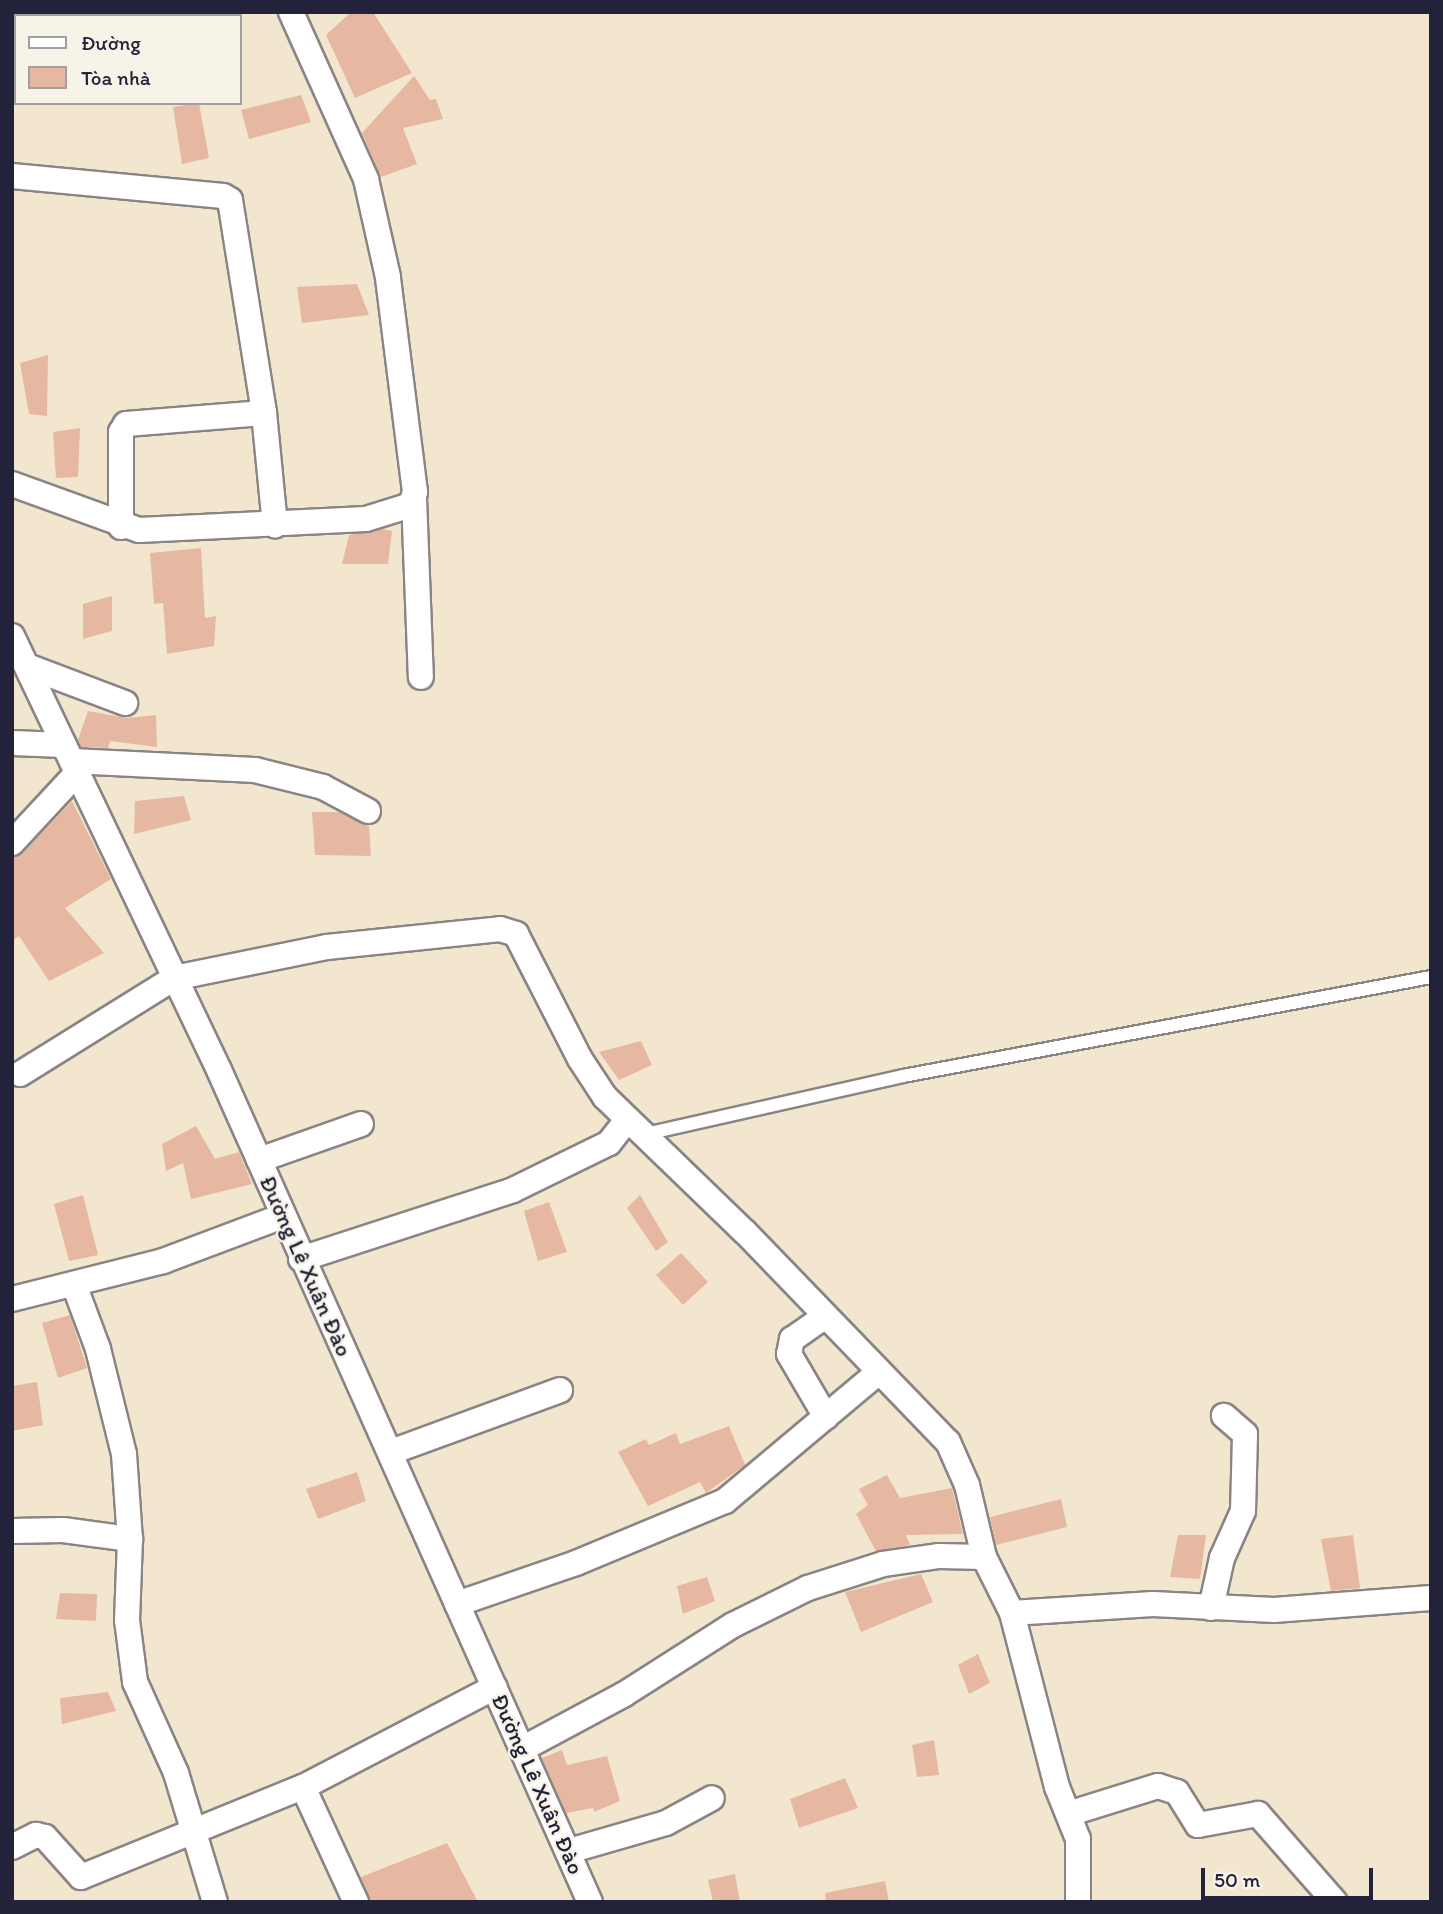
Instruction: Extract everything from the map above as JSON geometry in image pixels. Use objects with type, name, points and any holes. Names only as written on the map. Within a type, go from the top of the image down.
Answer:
[{"type":"street","points":[[291,12],[366,179],[388,277],[414,498],[421,677]]},
{"type":"street","points":[[12,176],[223,195],[230,200],[264,413],[275,526]]},
{"type":"street","points":[[121,527],[121,432],[126,424],[264,413]]},
{"type":"street","points":[[12,484],[121,527],[165,530],[366,519],[406,509],[414,498]]},
{"type":"street","points":[[18,650],[125,703]]},
{"type":"street","name":"Đường Lê Xuân Đào","points":[[18,650],[259,1160],[524,1748],[590,1902]]},
{"type":"street","points":[[12,743],[71,760],[255,770],[323,787],[368,811]]},
{"type":"street","points":[[12,843],[71,760]]},
{"type":"street","points":[[20,1074],[174,978],[327,947],[508,929],[526,946],[580,1059],[634,1127],[745,1232],[824,1317],[948,1442],[967,1485],[984,1557],[1012,1613],[1056,1787],[1078,1839],[1078,1902]]},
{"type":"street","points":[[259,1160],[361,1124]]},
{"type":"street","points":[[301,1258],[513,1190],[609,1143],[634,1127]]},
{"type":"street","points":[[12,1299],[75,1287],[163,1261],[284,1216]]},
{"type":"street","points":[[75,1287],[98,1349],[124,1454],[131,1539],[127,1620],[135,1682],[176,1773],[215,1902]]},
{"type":"street","points":[[824,1317],[792,1339],[789,1354],[826,1417]]},
{"type":"street","points":[[457,1604],[705,1512],[749,1484],[878,1372]]},
{"type":"street","points":[[391,1452],[560,1390]]},
{"type":"street","points":[[1211,1608],[1222,1558],[1243,1510],[1245,1434],[1224,1416]]},
{"type":"street","points":[[12,1531],[63,1530],[131,1539]]},
{"type":"street","points":[[524,1748],[623,1695],[733,1625],[808,1588],[883,1564],[939,1556],[984,1557]]},
{"type":"street","points":[[1012,1613],[1153,1604],[1274,1610],[1431,1598]]},
{"type":"street","points":[[12,1847],[36,1835],[45,1837],[81,1877],[303,1787],[495,1687]]},
{"type":"street","points":[[1068,1814],[1158,1786],[1177,1792],[1198,1825],[1258,1814],[1335,1902]]},
{"type":"street","points":[[303,1787],[356,1902]]},
{"type":"street","points":[[569,1851],[666,1823],[712,1798]]},
{"type":"lane","points":[[634,1127],[1431,977]]},
{"type":"building","points":[[351,12],[373,12],[412,73],[355,98],[326,35]]},
{"type":"building","points":[[414,76],[430,100],[436,99],[443,119],[403,128],[417,164],[381,177],[362,133]]},
{"type":"building","points":[[301,95],[311,122],[249,139],[241,110]]},
{"type":"building","points":[[199,105],[209,158],[182,164],[173,107]]},
{"type":"building","points":[[357,284],[369,315],[302,323],[297,287]]},
{"type":"building","points":[[48,355],[47,416],[29,414],[20,363]]},
{"type":"building","points":[[80,428],[78,477],[56,478],[53,432]]},
{"type":"building","points":[[383,529],[392,531],[388,564],[342,564],[349,535]]},
{"type":"building","points":[[201,548],[205,618],[216,616],[214,646],[167,654],[163,603],[154,604],[150,553]]},
{"type":"building","points":[[112,596],[112,631],[83,639],[83,604]]},
{"type":"building","points":[[88,711],[127,718],[156,715],[157,747],[110,741],[108,748],[81,747],[78,740]]},
{"type":"building","points":[[184,796],[191,820],[134,834],[135,801]]},
{"type":"building","points":[[72,801],[111,879],[65,908],[104,953],[49,981],[19,936],[12,941],[12,857],[23,853]]},
{"type":"building","points":[[312,812],[338,812],[369,826],[371,856],[315,855]]},
{"type":"building","points":[[641,1041],[652,1065],[619,1080],[599,1052]]},
{"type":"building","points":[[196,1126],[215,1159],[239,1152],[252,1184],[191,1199],[183,1163],[166,1171],[162,1144]]},
{"type":"building","points":[[83,1195],[98,1255],[69,1261],[54,1204]]},
{"type":"building","points":[[640,1195],[668,1242],[656,1251],[627,1208]]},
{"type":"building","points":[[549,1202],[567,1252],[538,1261],[524,1211]]},
{"type":"building","points":[[681,1253],[708,1282],[683,1305],[656,1275]]},
{"type":"building","points":[[70,1315],[87,1368],[58,1378],[42,1323]]},
{"type":"building","points":[[37,1382],[43,1425],[12,1431],[12,1386]]},
{"type":"building","points":[[729,1426],[745,1465],[706,1493],[700,1482],[648,1506],[618,1452],[646,1439],[649,1445],[676,1433],[680,1444]]},
{"type":"building","points":[[357,1472],[366,1501],[318,1519],[306,1489]]},
{"type":"building","points":[[887,1475],[900,1498],[952,1488],[963,1534],[906,1535],[910,1545],[876,1551],[856,1514],[868,1505],[859,1489]]},
{"type":"building","points":[[1061,1499],[1067,1527],[996,1545],[990,1517]]},
{"type":"building","points":[[1178,1535],[1206,1535],[1200,1579],[1170,1577]]},
{"type":"building","points":[[1353,1535],[1360,1588],[1331,1591],[1321,1539]]},
{"type":"building","points":[[921,1574],[933,1602],[861,1632],[845,1592]]},
{"type":"building","points":[[707,1577],[715,1601],[683,1614],[677,1586]]},
{"type":"building","points":[[60,1593],[97,1594],[96,1621],[56,1619]]},
{"type":"building","points":[[978,1654],[990,1683],[969,1694],[958,1665]]},
{"type":"building","points":[[108,1692],[116,1711],[62,1724],[60,1698]]},
{"type":"building","points":[[934,1740],[939,1775],[917,1777],[912,1745]]},
{"type":"building","points":[[562,1750],[567,1765],[607,1756],[620,1801],[594,1812],[593,1808],[566,1813],[542,1758]]},
{"type":"building","points":[[845,1778],[858,1808],[799,1828],[790,1799]]},
{"type":"building","points":[[447,1843],[478,1902],[371,1902],[361,1877]]},
{"type":"building","points":[[735,1874],[740,1902],[713,1902],[708,1880]]},
{"type":"building","points":[[885,1881],[889,1902],[826,1902],[825,1893]]}]
